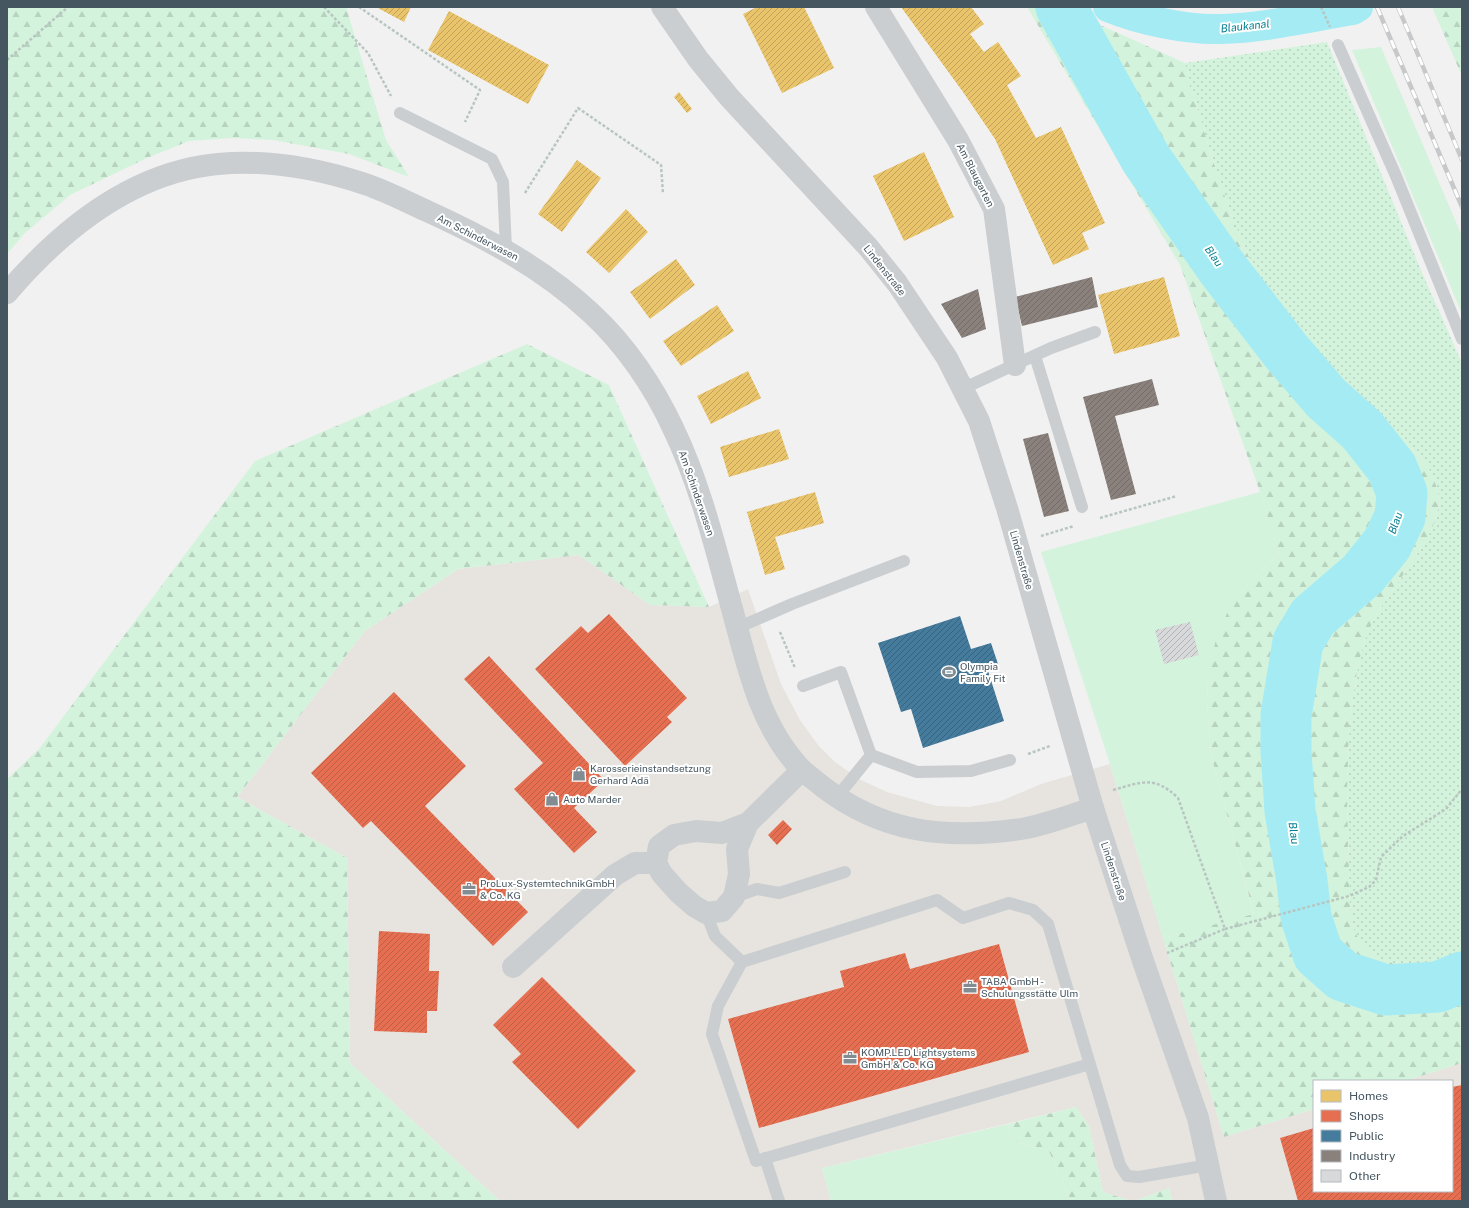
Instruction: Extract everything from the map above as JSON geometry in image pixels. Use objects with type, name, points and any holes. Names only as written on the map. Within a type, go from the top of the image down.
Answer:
[{"type":"street","name":"Lindenstraße","points":[[662,7],[698,59],[729,97],[868,247],[892,277],[946,358],[979,421],[1007,508],[1091,803],[1143,961],[1198,1118],[1216,1201]]},
{"type":"street","name":"Am Blaugarten","points":[[876,7],[958,140],[994,209],[1015,365]]},
{"type":"street","name":"Am Schinderwasen","points":[[7,293],[34,261],[79,222],[107,204],[156,180],[176,173],[217,164],[268,163],[307,169],[366,185],[457,225],[506,249],[550,278],[592,314],[624,348],[649,386],[672,426],[691,470],[737,628],[747,669],[762,710],[781,744],[802,770],[837,797],[871,817],[906,829],[950,834],[1016,830],[1091,803]]},
{"type":"street","points":[[748,823],[722,833],[696,831],[674,835],[659,846],[656,863],[662,874],[678,892],[694,906],[706,913],[722,911],[734,897],[739,874],[737,849],[748,823],[802,770]]},
{"type":"street","points":[[513,967],[615,875],[635,863],[656,863]]},
{"type":"lane","points":[[1338,46],[1396,176],[1462,339]]},
{"type":"lane","points":[[400,113],[492,159],[503,182],[506,249]]},
{"type":"lane","points":[[962,389],[1051,348],[1095,332]]},
{"type":"lane","points":[[1035,356],[1082,507]]},
{"type":"lane","points":[[737,628],[904,561]]},
{"type":"lane","points":[[803,686],[841,672],[871,755],[917,772],[971,771],[1010,760]]},
{"type":"lane","points":[[837,797],[871,755]]},
{"type":"lane","points":[[734,897],[757,890],[779,893],[845,872]]},
{"type":"lane","points":[[1090,1064],[756,1161],[712,1034],[718,1006],[742,962],[937,900],[963,918],[1009,903],[1015,904],[1033,910],[1048,924],[1090,1064],[1120,1165],[1127,1176],[1139,1177],[1209,1165]]},
{"type":"lane","points":[[706,913],[715,936],[742,962]]},
{"type":"lane","points":[[765,1158],[779,1201]]},
{"type":"path","points":[[7,60],[68,7]]},
{"type":"path","points":[[324,7],[368,53],[400,113]]},
{"type":"path","points":[[359,7],[480,90],[456,141]]},
{"type":"path","points":[[527,189],[578,108],[661,164],[663,194]]},
{"type":"path","points":[[772,613],[803,686]]},
{"type":"path","points":[[1010,760],[1073,738]]},
{"type":"path","points":[[1091,803],[1138,783],[1154,782],[1167,787],[1178,798],[1225,929]]},
{"type":"path","points":[[1143,961],[1225,929],[1349,896],[1369,887],[1376,880],[1381,857],[1403,836],[1446,809],[1462,789]]},
{"type":"shaded area","points":[[579,555],[651,605],[709,607],[748,589],[781,684],[800,720],[818,745],[835,762],[859,779],[887,792],[937,806],[969,807],[1001,801],[1041,784],[1110,764],[1224,1137],[1313,1109],[1313,1192],[1453,1192],[1453,1080],[1408,1080],[1462,1063],[1462,1201],[1172,1201],[1169,1188],[1135,1201],[1131,1201],[1103,1192],[1089,1126],[1076,1107],[822,1168],[831,1201],[500,1201],[350,1063],[347,858],[237,797],[365,631],[458,569]]},
{"type":"green space","points":[[7,7],[346,7],[386,140],[409,177],[349,154],[273,140],[232,138],[189,141],[147,158],[70,195],[25,233],[7,254]]},
{"type":"green space","points":[[1027,7],[1060,7],[1185,63],[1210,150],[1229,208],[1252,264],[1281,320],[1302,348],[1334,381],[1420,456],[1427,465],[1432,476],[1437,488],[1439,499],[1437,515],[1430,532],[1420,550],[1372,623],[1365,640],[1357,671],[1349,737],[1348,805],[1350,904],[1353,926],[1362,943],[1380,959],[1446,961],[1462,955],[1462,1063],[1408,1080],[1313,1080],[1313,1109],[1224,1137],[1163,938],[1254,914],[1211,755],[1207,702],[1208,676],[1216,639],[1228,611],[1247,584],[1279,554],[1260,492],[1180,265]]},
{"type":"green space","points":[[1432,7],[1462,7],[1462,76]]},
{"type":"green space","points":[[1327,42],[1420,268],[1462,363],[1462,955],[1447,960],[1415,965],[1399,964],[1384,960],[1371,953],[1360,942],[1353,926],[1350,904],[1348,805],[1349,737],[1357,671],[1365,640],[1372,623],[1382,606],[1420,550],[1430,532],[1437,515],[1439,499],[1437,488],[1430,470],[1420,456],[1334,381],[1302,348],[1281,320],[1252,264],[1229,208],[1210,150],[1185,63]]},
{"type":"green space","points":[[1381,47],[1462,236],[1462,314],[1352,50]]},
{"type":"green space","points":[[527,344],[609,385],[709,607],[650,605],[579,555],[458,569],[365,631],[237,797],[347,858],[350,1063],[500,1201],[7,1201],[7,779],[39,749],[255,461]]},
{"type":"green space","points":[[1260,492],[1279,554],[1247,584],[1208,675],[1207,702],[1211,755],[1254,915],[1163,938],[1110,764],[1041,552]]},
{"type":"green space","points":[[1076,1107],[1089,1126],[1103,1192],[1131,1201],[1071,1201],[1049,1151],[1011,1140],[1008,1124]]},
{"type":"green space","points":[[1008,1124],[1011,1140],[1049,1151],[1071,1201],[831,1201],[822,1168]]},
{"type":"green space","points":[[1169,1188],[1172,1201],[1135,1201]]},
{"type":"building: Homes","points":[[376,7],[411,7],[404,22]]},
{"type":"building: Homes","points":[[757,7],[804,7],[834,68],[782,93],[743,14]]},
{"type":"building: Homes","points":[[901,7],[971,7],[984,24],[970,34],[984,52],[998,42],[1021,76],[1007,85],[1036,138],[1061,127],[1105,223],[1082,233],[1089,249],[1053,265],[995,139]]},
{"type":"building: Homes","points":[[449,11],[549,65],[528,104],[428,50]]},
{"type":"building: Homes","points":[[679,92],[692,109],[687,113],[674,97]]},
{"type":"building: Homes","points":[[924,152],[954,217],[904,241],[873,176]]},
{"type":"building: Homes","points":[[577,160],[601,178],[562,232],[538,214]]},
{"type":"building: Homes","points":[[626,209],[648,232],[609,273],[586,252]]},
{"type":"building: Homes","points":[[676,259],[695,285],[650,319],[630,292]]},
{"type":"building: Homes","points":[[1164,277],[1180,336],[1114,354],[1098,295]]},
{"type":"building: Homes","points":[[717,305],[734,331],[681,366],[663,341]]},
{"type":"building: Homes","points":[[748,371],[761,398],[711,424],[697,396]]},
{"type":"building: Homes","points":[[779,429],[789,459],[729,477],[720,447]]},
{"type":"building: Homes","points":[[815,492],[824,523],[775,537],[785,569],[765,575],[747,512]]},
{"type":"building: Shops","points":[[609,614],[687,698],[667,717],[672,722],[625,766],[535,669],[581,626],[588,633]]},
{"type":"building: Shops","points":[[489,656],[604,780],[574,808],[597,832],[574,853],[514,789],[543,763],[464,679]]},
{"type":"building: Shops","points":[[394,692],[466,766],[425,806],[528,912],[493,946],[371,821],[363,828],[311,773]]},
{"type":"building: Shops","points":[[783,820],[792,829],[777,845],[768,835]]},
{"type":"building: Shops","points":[[379,931],[430,934],[429,971],[439,971],[437,1011],[427,1011],[427,1033],[374,1031]]},
{"type":"building: Shops","points":[[999,944],[1029,1052],[759,1128],[728,1019],[844,987],[840,971],[905,953],[910,969]]},
{"type":"building: Shops","points":[[542,977],[636,1071],[578,1129],[512,1062],[521,1054],[493,1025]]},
{"type":"building: Shops","points":[[1462,1085],[1462,1201],[1298,1201],[1280,1138],[1313,1128],[1313,1192],[1453,1192],[1453,1087]]},
{"type":"building: Public","points":[[960,616],[971,649],[991,643],[999,667],[988,671],[1004,721],[923,748],[911,709],[901,712],[878,643]]},
{"type":"building: Industry","points":[[1092,277],[1098,307],[1022,326],[1015,297]]},
{"type":"building: Industry","points":[[978,289],[986,329],[962,338],[941,304]]},
{"type":"building: Industry","points":[[1152,379],[1159,405],[1115,416],[1136,494],[1111,500],[1083,397]]},
{"type":"building: Industry","points":[[1048,433],[1069,511],[1044,517],[1023,439]]},
{"type":"building: Other","points":[[1190,622],[1199,655],[1164,664],[1155,630]]},
{"type":"waterway","name":"Blau","points":[[1061,7],[1146,159],[1222,268],[1285,350],[1326,398],[1362,430],[1392,468],[1402,493],[1400,517],[1387,544],[1363,574],[1313,617],[1298,642],[1286,715],[1286,752],[1290,811],[1302,881],[1306,917],[1318,954],[1343,976],[1386,990],[1438,987],[1462,977]]},
{"type":"waterway","name":"Blaukanal","points":[[1108,7],[1149,20],[1178,26],[1207,29],[1254,27],[1353,10],[1358,7]]},
{"type":"railway","points":[[1377,7],[1462,207]]},
{"type":"railway","points":[[1398,7],[1462,160]]},
{"type":"place","name":"Olympia Family Fit","points":[[949,672]]},
{"type":"place","name":"Karosserieinstandsetzung Gerhard Adä","points":[[579,774]]},
{"type":"place","name":"Auto Marder","points":[[552,799]]},
{"type":"place","name":"ProLux-SystemtechnikGmbH & Co. KG","points":[[469,889]]},
{"type":"place","name":"TABA GmbH - Schulungsstätte Ulm","points":[[970,987]]},
{"type":"place","name":"KOMP.LED Lightsystems GmbH & Co. KG","points":[[850,1058]]}]
